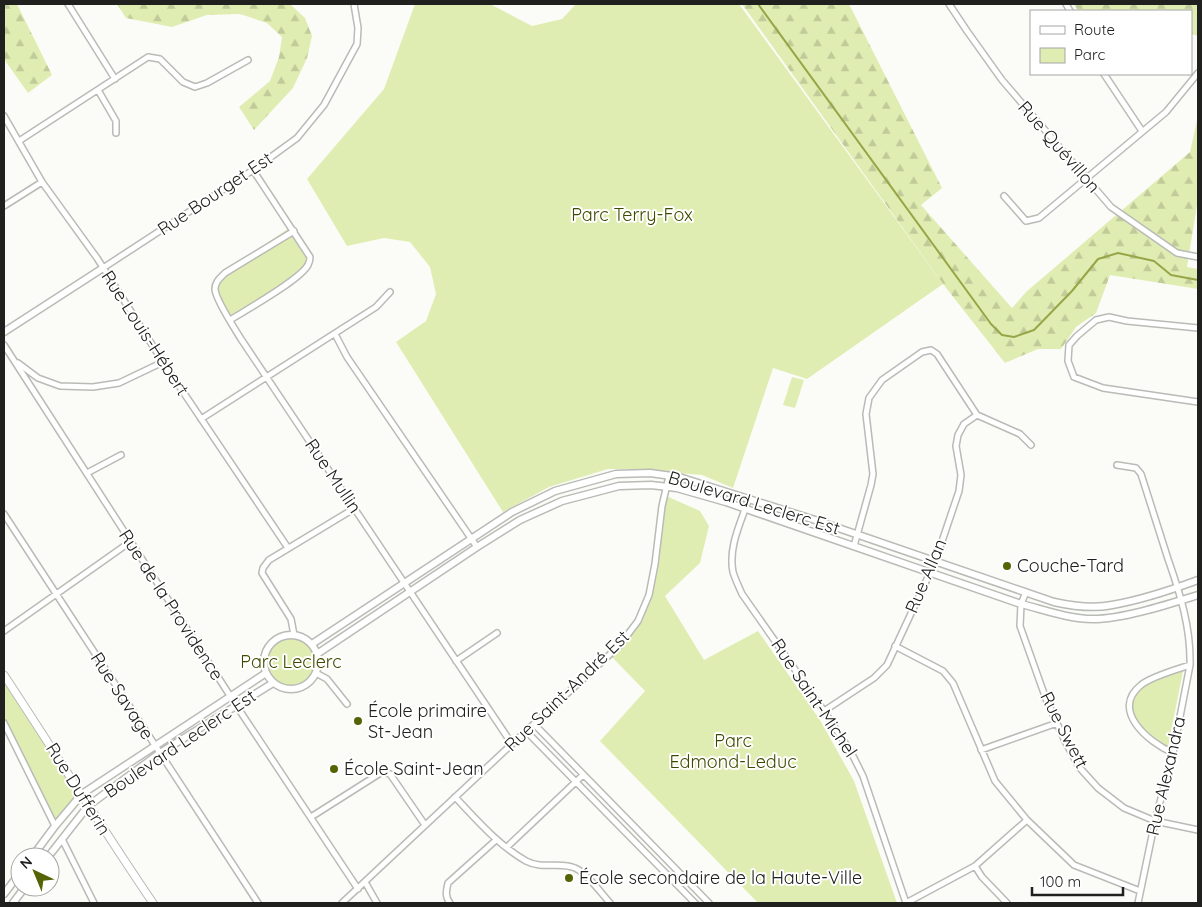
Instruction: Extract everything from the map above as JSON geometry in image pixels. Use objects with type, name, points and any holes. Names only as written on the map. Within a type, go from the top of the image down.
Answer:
[{"type":"main road","name":"Rue Dufferin","points":[[4,675],[153,903]]},
{"type":"street","points":[[68,4],[115,79]]},
{"type":"street","name":"Rue Bourget Est","points":[[4,332],[253,170],[297,138],[324,104],[357,44],[358,28],[354,4]]},
{"type":"street","name":"Rue Quévillon","points":[[949,4],[1002,80],[1111,207],[1177,253],[1198,257]]},
{"type":"street","points":[[20,141],[148,57],[160,58],[182,82],[195,87],[207,83],[248,60]]},
{"type":"street","points":[[1004,196],[1026,220],[1039,218],[1166,112],[1198,73]]},
{"type":"street","points":[[1105,75],[1142,131]]},
{"type":"street","points":[[98,90],[116,121],[116,133]]},
{"type":"street","name":"Rue Louis-Hébert","points":[[4,116],[42,182],[103,268],[163,362],[288,548]]},
{"type":"street","points":[[230,320],[276,291],[308,266],[310,257],[253,170]]},
{"type":"street","points":[[4,206],[42,182]]},
{"type":"street","name":"Rue Mullin","points":[[294,231],[225,273],[218,280],[215,292],[230,320],[268,378],[512,744]]},
{"type":"street","points":[[202,419],[376,307],[390,292]]},
{"type":"street","points":[[1198,328],[1127,321],[1109,317],[1096,320],[1069,345],[1068,361],[1074,377],[1104,388],[1198,402]]},
{"type":"street","points":[[335,334],[347,357],[477,547]]},
{"type":"street","name":"Rue de la Providence","points":[[4,345],[230,696],[358,889]]},
{"type":"street","points":[[854,546],[873,474],[866,414],[869,398],[882,380],[922,352],[931,350],[937,354],[977,415],[1020,434],[1031,445]]},
{"type":"street","points":[[14,359],[38,378],[60,386],[93,387],[119,384],[163,362]]},
{"type":"street","name":"Rue Allan","points":[[824,711],[881,673],[887,665],[935,562],[959,491],[961,475],[956,446],[958,435],[964,424],[977,415]]},
{"type":"street","points":[[87,472],[121,455]]},
{"type":"street","name":"Rue Alexandra","points":[[1116,464],[1136,468],[1141,474],[1178,587],[1190,639],[1190,665],[1173,753],[1155,821],[1138,903]]},
{"type":"street","name":"Boulevard Leclerc Est","points":[[312,644],[512,512],[555,490],[616,474],[650,473],[679,477],[857,534],[1054,602],[1092,607],[1112,605],[1198,580]]},
{"type":"street","name":"Rue Saint-André Est","points":[[342,903],[619,646],[638,621],[648,595],[655,564],[662,506],[669,476]]},
{"type":"street","name":"Boulevard Leclerc Est","points":[[317,654],[520,520],[562,501],[619,486],[650,485],[677,488],[746,508],[929,573],[1021,604],[1063,615],[1092,619],[1114,617],[1198,594]]},
{"type":"street","name":"Rue Saint-Michel","points":[[749,498],[734,542],[732,556],[734,574],[742,594],[824,711],[851,752],[864,776],[906,903]]},
{"type":"street","points":[[294,635],[291,619],[262,573],[262,568],[269,560],[355,508]]},
{"type":"street","points":[[512,512],[520,520]]},
{"type":"street","name":"Rue Savage","points":[[4,514],[258,903]]},
{"type":"street","points":[[4,631],[130,542]]},
{"type":"street","name":"Rue Swett","points":[[1026,592],[1021,604],[1020,626],[1057,723],[1079,767],[1098,788],[1124,808],[1155,821],[1198,830]]},
{"type":"street","points":[[456,661],[497,633]]},
{"type":"street","points":[[294,635],[312,644],[319,660],[316,673],[311,682],[299,688],[285,689],[273,683],[266,673],[264,660],[267,649],[272,643],[278,638],[294,635]]},
{"type":"street","points":[[895,646],[942,671],[953,683],[995,781],[1027,820],[1074,865],[1140,891]]},
{"type":"street","points":[[1173,753],[1148,738],[1136,726],[1129,707],[1131,694],[1142,683],[1190,665]]},
{"type":"street","name":"Boulevard Leclerc Est","points":[[39,847],[54,826],[82,794],[266,673]]},
{"type":"street","points":[[316,673],[327,679],[347,704]]},
{"type":"street","name":"Boulevard Leclerc Est","points":[[56,847],[88,806],[160,753],[273,683]]},
{"type":"street","points":[[4,723],[54,826]]},
{"type":"street","points":[[981,750],[1057,723]]},
{"type":"street","points":[[534,724],[709,903]]},
{"type":"street","points":[[526,731],[695,903]]},
{"type":"street","points":[[311,817],[382,772],[390,774],[425,825]]},
{"type":"street","points":[[507,847],[583,776]]},
{"type":"street","points":[[455,797],[496,840],[527,861],[540,866],[573,867],[581,871],[610,903]]},
{"type":"street","points":[[906,903],[975,866],[1027,820]]},
{"type":"street","points":[[62,839],[94,903]]},
{"type":"street","points":[[450,903],[446,899],[448,883],[496,840]]},
{"type":"street","points":[[975,866],[982,877],[1007,903]]},
{"type":"street","points":[[365,882],[376,903]]},
{"type":"green space","points":[[4,4],[17,4],[52,75],[28,93],[4,59]]},
{"type":"green space","points":[[117,4],[290,4],[305,18],[312,36],[307,58],[293,88],[254,130],[239,107],[270,81],[279,57],[282,37],[267,23],[240,14],[207,15],[172,27],[126,18]]},
{"type":"green space","name":"Parc Terry-Fox","points":[[415,4],[490,4],[532,26],[562,19],[576,4],[739,4],[943,284],[807,379],[773,368],[733,488],[702,475],[608,469],[549,487],[503,512],[396,342],[426,321],[436,294],[430,267],[410,242],[384,238],[347,246],[307,179],[384,89]]},
{"type":"green space","points":[[742,4],[849,4],[942,188],[921,205],[1012,308],[1026,292],[1190,152],[1198,116],[1198,199],[1187,267],[1198,269],[1198,289],[1110,275],[1096,313],[1076,327],[1061,349],[1038,349],[1005,363],[943,284]]},
{"type":"green space","points":[[1074,4],[1198,4],[1198,36],[1192,34],[1192,10],[1077,10]]},
{"type":"green space","points":[[292,226],[311,264],[296,276],[228,317],[213,296],[215,282],[222,274]]},
{"type":"green space","points":[[792,377],[804,380],[795,408],[783,405]]},
{"type":"green space","name":"Parc Edmond-Leduc","points":[[664,495],[700,511],[709,526],[700,563],[665,596],[704,660],[758,631],[820,720],[854,781],[897,903],[758,903],[600,741],[645,691],[610,655],[638,621],[649,595]]},
{"type":"green space","name":"Parc Leclerc","points":[[286,635],[296,635],[306,639],[314,647],[318,662],[314,677],[306,685],[296,689],[286,689],[276,685],[268,677],[264,667],[264,657],[268,647],[276,639]]},
{"type":"green space","points":[[1184,666],[1168,747],[1139,726],[1130,711],[1128,698],[1130,691],[1138,683],[1158,674]]},
{"type":"green space","points":[[4,676],[82,794],[56,823],[4,722]]},
{"type":"waterway","points":[[758,4],[991,324],[1002,335],[1014,337],[1034,330],[1072,291],[1098,259],[1118,253],[1154,261],[1171,275],[1198,280]]},
{"type":"place","name":"Couche-Tard","points":[[1007,566]]},
{"type":"place","name":"École primaire St-Jean","points":[[358,721]]},
{"type":"place","name":"École Saint-Jean","points":[[334,769]]},
{"type":"place","name":"École secondaire de la Haute-Ville","points":[[569,878]]}]
